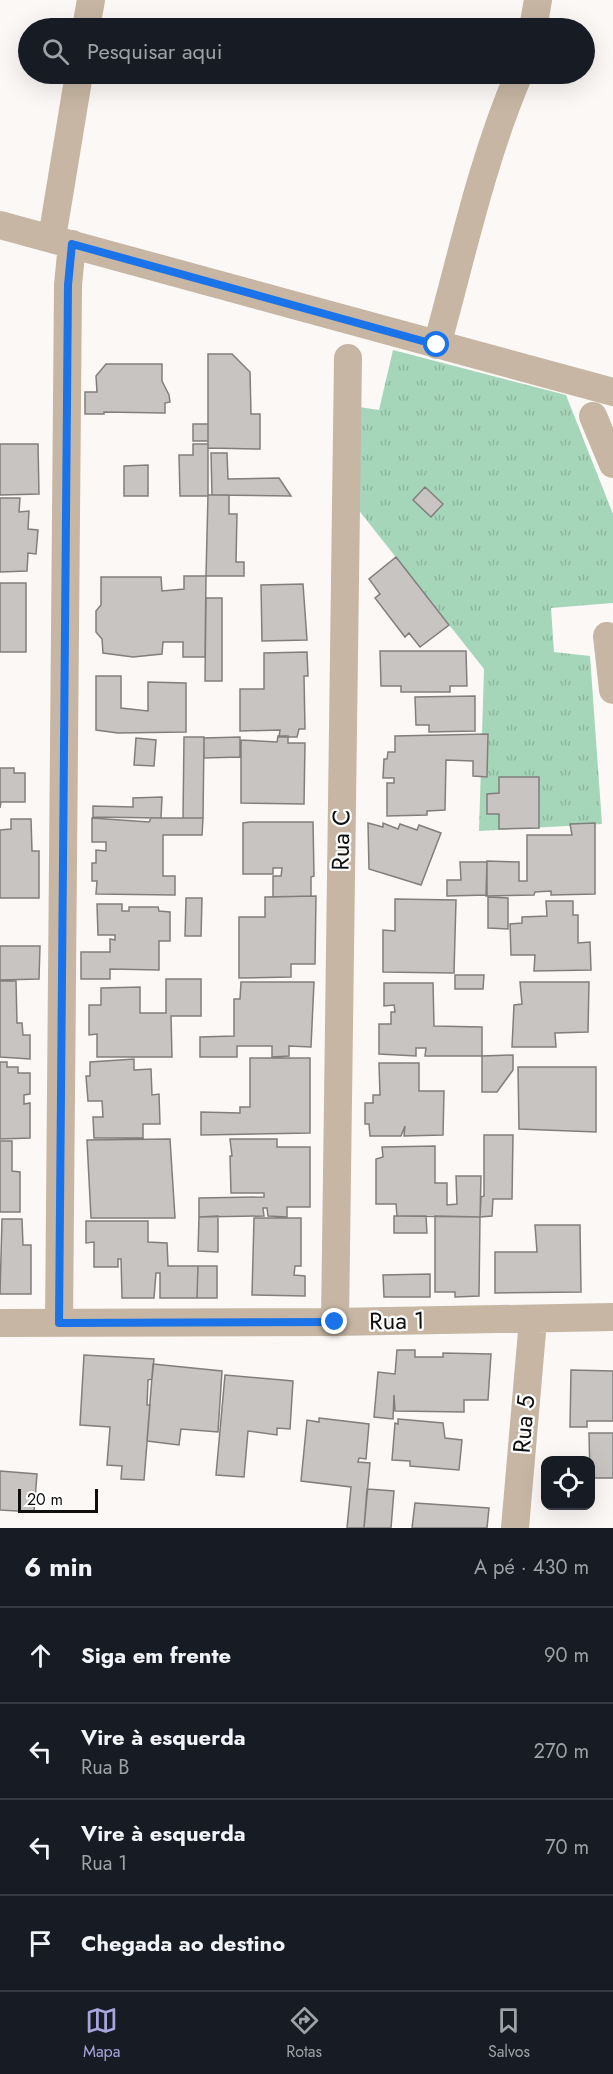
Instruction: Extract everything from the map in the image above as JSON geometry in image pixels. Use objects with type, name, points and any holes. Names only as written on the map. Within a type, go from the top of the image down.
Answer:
[{"type":"street","points":[[88,18],[91,0]]},
{"type":"street","points":[[535,18],[538,0]]},
{"type":"street","points":[[59,1323],[68,297],[62,241],[78,84]]},
{"type":"street","points":[[437,345],[480,189],[516,84]]},
{"type":"street","points":[[0,225],[613,392]]},
{"type":"street","name":"Rua C","points":[[335,1322],[348,358]]},
{"type":"street","points":[[593,416],[613,464]]},
{"type":"street","points":[[607,636],[613,690]]},
{"type":"street","name":"Rua 1","points":[[0,1323],[335,1322],[613,1317]]},
{"type":"street","name":"Rua 5","points":[[515,1528],[532,1320]]},
{"type":"green space","points":[[393,350],[566,395],[613,514],[613,603],[551,608],[554,652],[590,656],[602,824],[479,831],[484,669],[357,508],[359,407],[379,410]]},
{"type":"building","points":[[208,354],[232,354],[250,372],[251,414],[260,414],[260,449],[208,448]]},
{"type":"building","points":[[106,364],[162,364],[162,381],[170,402],[165,403],[165,413],[85,414],[85,392],[97,392],[96,376]]},
{"type":"building","points":[[193,424],[208,424],[208,441],[193,441]]},
{"type":"building","points":[[0,444],[38,444],[39,494],[0,495]]},
{"type":"building","points":[[193,444],[208,444],[208,496],[180,496],[179,455],[193,455]]},
{"type":"building","points":[[211,453],[227,453],[228,479],[279,478],[291,496],[212,495]]},
{"type":"building","points":[[148,465],[148,496],[124,496],[124,466]]},
{"type":"building","points":[[425,487],[443,504],[431,517],[413,500]]},
{"type":"building","points":[[208,495],[229,495],[229,514],[237,514],[236,562],[244,562],[244,576],[206,576]]},
{"type":"building","points":[[0,498],[20,498],[19,512],[29,511],[28,529],[38,530],[36,554],[28,553],[27,571],[0,572]]},
{"type":"building","points":[[396,557],[449,625],[420,647],[409,633],[405,637],[375,598],[380,594],[369,579]]},
{"type":"building","points":[[184,576],[206,576],[205,657],[183,657],[183,642],[163,642],[162,654],[133,657],[103,653],[102,639],[96,632],[96,611],[101,605],[101,577],[161,577],[162,591],[184,589]]},
{"type":"building","points":[[0,583],[26,583],[26,652],[0,652]]},
{"type":"building","points":[[303,584],[307,640],[262,641],[261,585]]},
{"type":"building","points":[[206,598],[222,598],[222,681],[205,681]]},
{"type":"building","points":[[380,651],[466,651],[467,686],[450,686],[450,692],[401,692],[401,686],[381,686]]},
{"type":"building","points":[[307,652],[308,676],[304,676],[305,729],[299,729],[297,737],[279,737],[280,730],[240,731],[240,689],[264,689],[264,653]]},
{"type":"building","points":[[96,676],[121,676],[121,708],[148,711],[148,682],[186,683],[186,732],[118,733],[96,730]]},
{"type":"building","points":[[475,696],[475,731],[429,732],[429,725],[416,725],[415,697]]},
{"type":"building","points":[[488,734],[487,777],[473,776],[473,761],[446,760],[445,810],[427,811],[427,815],[387,816],[387,783],[394,783],[394,778],[383,778],[384,759],[387,759],[388,752],[395,752],[395,736]]},
{"type":"building","points":[[278,736],[288,736],[288,743],[305,743],[304,804],[241,803],[241,740],[277,742]]},
{"type":"building","points":[[184,737],[204,737],[203,818],[183,818]]},
{"type":"building","points":[[240,737],[240,757],[204,758],[204,738]]},
{"type":"building","points":[[136,738],[156,740],[154,766],[134,765]]},
{"type":"building","points":[[0,768],[14,768],[14,773],[25,773],[25,802],[1,802],[0,808]]},
{"type":"building","points":[[499,777],[539,777],[539,828],[499,829],[499,814],[487,814],[487,794],[499,793]]},
{"type":"building","points":[[162,797],[161,818],[93,817],[93,806],[133,807],[133,798]]},
{"type":"building","points":[[92,818],[149,822],[151,818],[203,818],[202,835],[163,835],[163,876],[175,876],[175,895],[96,894],[97,881],[92,881],[92,863],[96,863],[96,850],[106,851],[106,842],[92,842]]},
{"type":"building","points":[[11,819],[31,819],[32,851],[39,851],[39,898],[0,898],[0,830],[11,829]]},
{"type":"building","points":[[313,822],[314,876],[311,877],[311,896],[273,897],[273,876],[281,876],[282,868],[273,868],[273,874],[243,874],[243,823]]},
{"type":"building","points":[[368,823],[383,827],[383,823],[398,829],[400,824],[417,830],[419,825],[441,833],[421,885],[369,869]]},
{"type":"building","points":[[595,823],[595,894],[551,895],[551,891],[535,892],[534,895],[486,896],[487,861],[519,862],[519,881],[527,881],[527,835],[572,835],[570,824]]},
{"type":"building","points":[[460,862],[487,862],[487,895],[447,896],[447,880],[461,880]]},
{"type":"building","points":[[316,896],[315,964],[291,964],[291,977],[239,978],[239,917],[265,917],[265,897]]},
{"type":"building","points":[[488,897],[508,898],[508,929],[488,928]]},
{"type":"building","points":[[186,898],[202,898],[201,936],[185,936]]},
{"type":"building","points":[[395,899],[456,900],[454,973],[383,972],[383,930],[395,931]]},
{"type":"building","points":[[546,901],[573,901],[573,915],[578,915],[578,943],[590,942],[591,970],[534,971],[535,955],[511,955],[510,924],[522,923],[522,917],[547,916]]},
{"type":"building","points":[[97,904],[122,904],[122,911],[129,911],[129,907],[158,907],[159,911],[170,912],[170,941],[159,941],[159,970],[110,969],[110,979],[81,979],[81,952],[110,952],[110,939],[115,940],[115,935],[98,935]]},
{"type":"building","points":[[0,946],[40,946],[39,979],[0,980]]},
{"type":"building","points":[[455,975],[484,975],[483,989],[455,989]]},
{"type":"building","points":[[166,979],[201,979],[201,1016],[171,1016],[172,1057],[97,1057],[97,1034],[89,1035],[89,1005],[101,1005],[101,988],[140,987],[140,1013],[166,1013]]},
{"type":"building","points":[[0,981],[16,981],[17,1023],[22,1023],[23,1035],[30,1035],[30,1059],[0,1057]]},
{"type":"building","points":[[241,982],[314,982],[311,1047],[289,1046],[289,1056],[272,1057],[272,1046],[237,1046],[237,1057],[200,1057],[200,1037],[234,1036],[234,999],[240,999]]},
{"type":"building","points":[[520,982],[589,982],[588,1032],[555,1033],[556,1047],[512,1047],[514,1005],[522,1004]]},
{"type":"building","points":[[384,983],[433,983],[434,1026],[482,1027],[482,1056],[425,1056],[426,1048],[416,1048],[416,1056],[379,1054],[379,1024],[391,1024],[391,1012],[395,1012],[394,1005],[384,1006]]},
{"type":"building","points":[[513,1055],[513,1070],[497,1092],[482,1092],[482,1056]]},
{"type":"building","points":[[250,1058],[310,1058],[310,1133],[201,1135],[201,1112],[240,1113],[240,1107],[250,1107]]},
{"type":"building","points":[[134,1059],[134,1070],[151,1069],[152,1095],[159,1094],[160,1124],[143,1124],[143,1138],[94,1138],[93,1117],[103,1117],[102,1101],[88,1101],[86,1076],[90,1076],[90,1062]]},
{"type":"building","points":[[0,1062],[7,1062],[7,1067],[18,1067],[18,1073],[30,1073],[30,1094],[24,1095],[24,1104],[30,1103],[30,1138],[0,1139]]},
{"type":"building","points":[[379,1063],[419,1063],[419,1091],[444,1091],[443,1135],[404,1136],[405,1126],[401,1136],[370,1136],[369,1124],[365,1124],[365,1103],[373,1103],[373,1095],[380,1095]]},
{"type":"building","points":[[518,1067],[596,1067],[596,1132],[519,1129]]},
{"type":"building","points":[[484,1135],[513,1135],[512,1199],[493,1199],[492,1216],[480,1217],[481,1197],[484,1196]]},
{"type":"building","points":[[170,1139],[175,1218],[91,1218],[87,1140]]},
{"type":"building","points":[[230,1139],[277,1139],[277,1147],[310,1147],[310,1207],[287,1207],[287,1217],[268,1216],[267,1208],[263,1208],[264,1216],[199,1217],[199,1198],[264,1197],[264,1193],[231,1193]]},
{"type":"building","points":[[0,1141],[12,1141],[12,1171],[20,1172],[20,1212],[0,1212]]},
{"type":"building","points":[[435,1146],[435,1183],[447,1183],[447,1205],[457,1204],[456,1176],[481,1176],[480,1217],[397,1216],[396,1204],[376,1204],[376,1159],[383,1157],[382,1147]]},
{"type":"building","points":[[218,1216],[218,1252],[198,1251],[199,1217]]},
{"type":"building","points":[[394,1216],[426,1216],[427,1233],[394,1233]]},
{"type":"building","points":[[435,1216],[480,1217],[479,1296],[455,1297],[455,1292],[435,1292]]},
{"type":"building","points":[[254,1218],[301,1218],[301,1266],[295,1266],[294,1275],[305,1276],[305,1296],[252,1295]]},
{"type":"building","points":[[2,1219],[22,1219],[23,1245],[31,1245],[31,1294],[0,1294]]},
{"type":"building","points":[[86,1221],[148,1221],[148,1242],[167,1243],[168,1266],[198,1266],[197,1298],[160,1298],[160,1273],[156,1273],[154,1298],[122,1298],[121,1259],[118,1259],[118,1267],[94,1267],[94,1242],[86,1243]]},
{"type":"building","points":[[535,1225],[580,1225],[581,1292],[495,1293],[495,1252],[537,1252]]},
{"type":"building","points":[[198,1266],[217,1266],[217,1298],[197,1298]]},
{"type":"building","points":[[430,1274],[430,1297],[384,1297],[383,1275]]},
{"type":"building","points":[[397,1350],[415,1350],[415,1357],[443,1357],[443,1353],[491,1354],[488,1400],[464,1400],[464,1412],[395,1411],[394,1395],[393,1419],[374,1417],[378,1372],[395,1374]]},
{"type":"building","points":[[84,1355],[154,1359],[152,1379],[148,1380],[147,1405],[150,1405],[144,1480],[121,1479],[122,1466],[107,1465],[110,1427],[80,1425]]},
{"type":"building","points":[[153,1364],[222,1371],[218,1432],[181,1429],[179,1445],[147,1441]]},
{"type":"building","points":[[571,1370],[613,1371],[613,1421],[587,1421],[587,1427],[570,1427]]},
{"type":"building","points":[[225,1375],[293,1381],[290,1429],[277,1428],[277,1435],[248,1431],[244,1477],[216,1475]]},
{"type":"building","points":[[319,1418],[369,1424],[366,1459],[359,1458],[358,1462],[370,1463],[364,1528],[347,1528],[351,1487],[301,1481],[307,1420],[319,1422]]},
{"type":"building","points":[[398,1419],[443,1423],[445,1438],[462,1440],[459,1470],[410,1466],[410,1461],[392,1460],[395,1423],[398,1424]]},
{"type":"building","points":[[589,1433],[613,1433],[613,1478],[595,1478],[595,1456],[590,1456]]},
{"type":"building","points":[[0,1471],[37,1474],[34,1512],[0,1510]]},
{"type":"building","points":[[367,1489],[394,1491],[391,1528],[364,1528]]},
{"type":"building","points":[[415,1503],[489,1508],[487,1528],[412,1528]]},
{"type":"route","points":[[335,1322],[59,1323],[68,285],[72,244],[437,345]]}]
